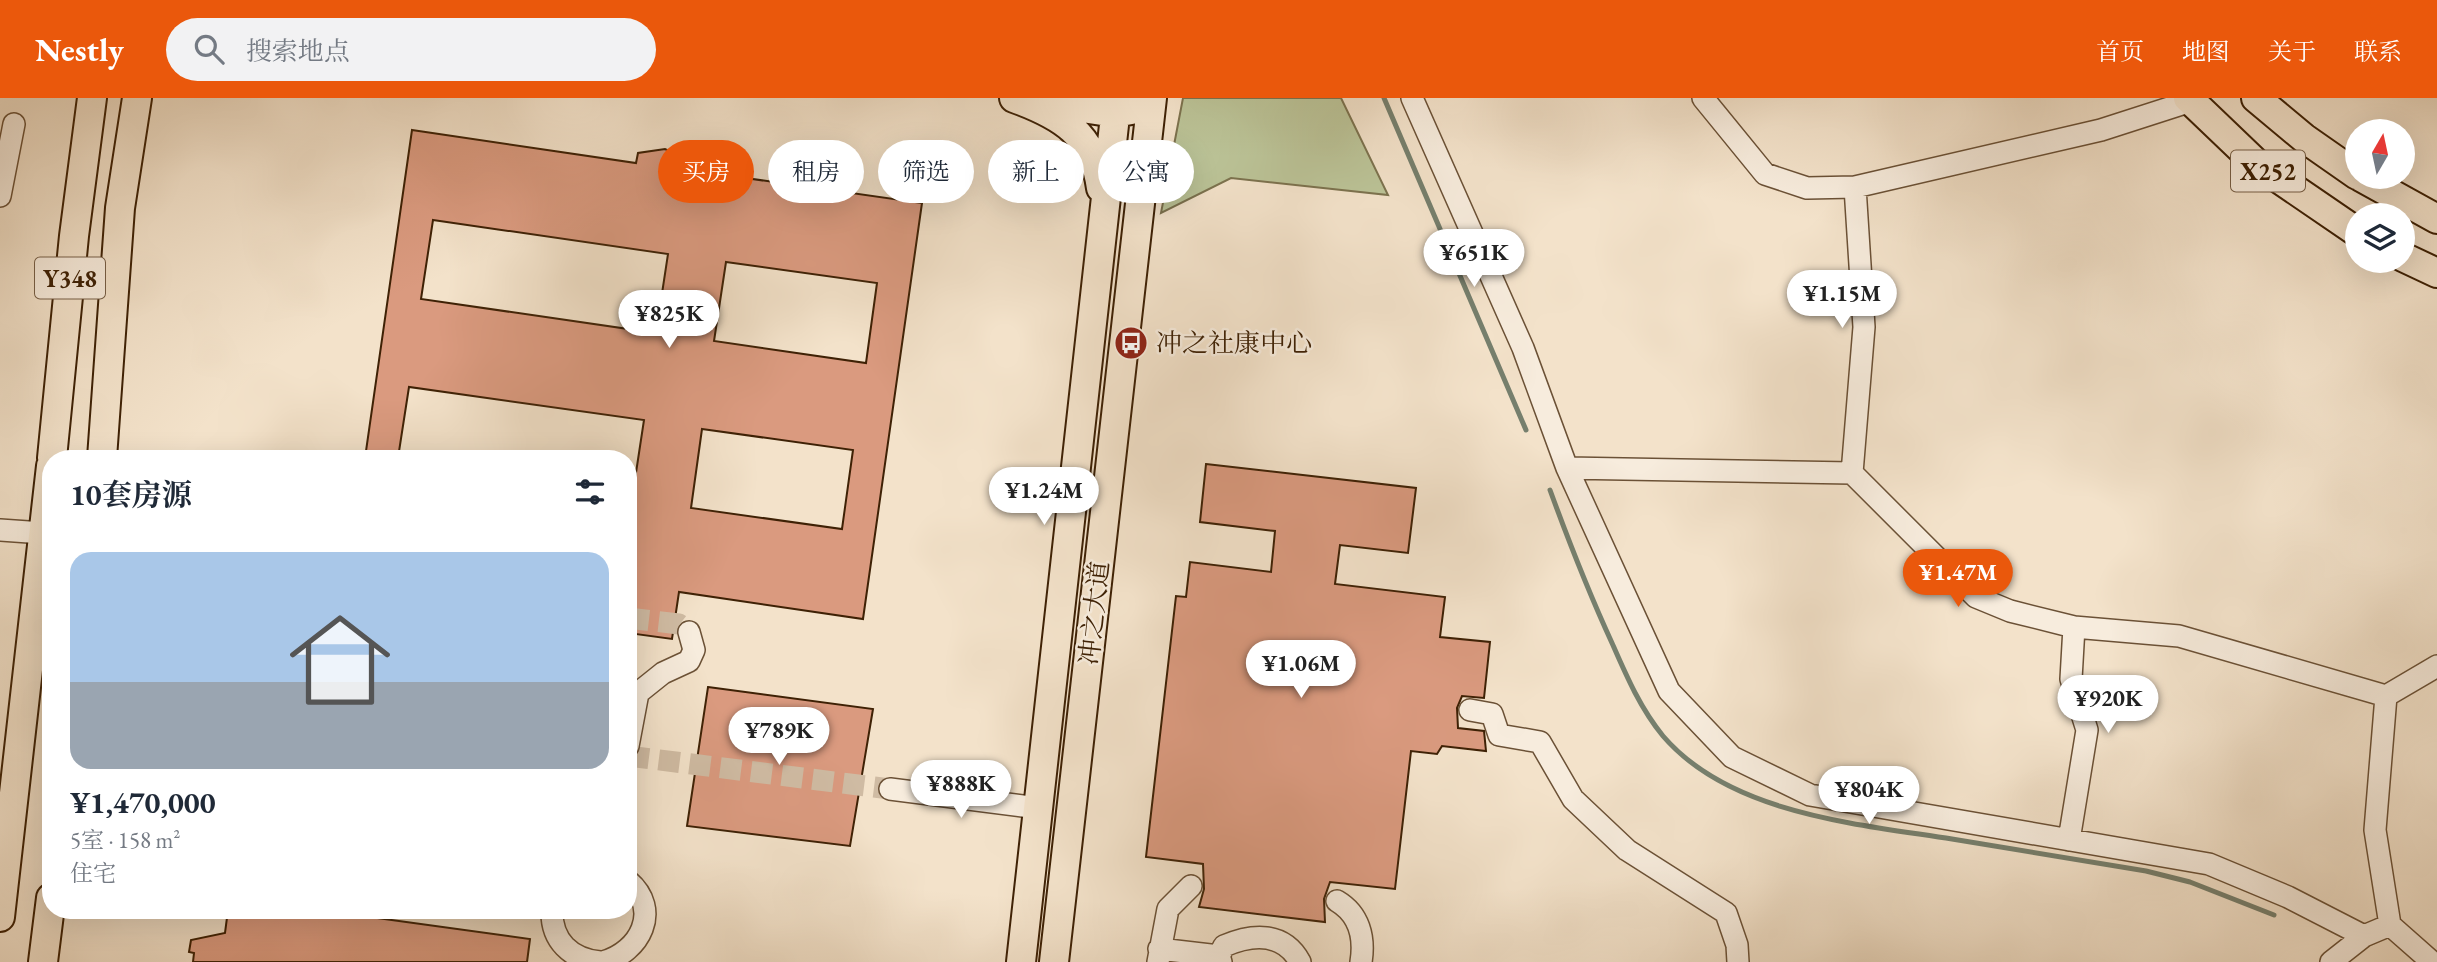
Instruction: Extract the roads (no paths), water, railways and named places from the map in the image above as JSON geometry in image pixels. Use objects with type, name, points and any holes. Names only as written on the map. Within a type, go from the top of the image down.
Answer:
[{"type":"main road","name":"Y348","points":[[53,450],[74,236],[92,98]]},
{"type":"main road","name":"Y348","points":[[103,450],[120,208],[137,98]]},
{"type":"main road","points":[[1014,98],[1133,103]]},
{"type":"main road","points":[[1014,98],[1063,119],[1082,137],[1100,179],[1103,208]]},
{"type":"main road","name":"X252","points":[[2256,98],[2304,138],[2345,166]]},
{"type":"main road","name":"X252","points":[[2189,100],[2256,163],[2345,224]]},
{"type":"main road","name":"冲之大道","points":[[1021,962],[1103,208],[1133,103]]},
{"type":"main road","name":"冲之大道","points":[[1055,962],[1133,103]]},
{"type":"main road","name":"X252","points":[[2383,189],[2437,219]]},
{"type":"main road","points":[[2415,263],[2437,273]]},
{"type":"main road","points":[[0,917],[42,542]]},
{"type":"main road","points":[[43,962],[48,919]]},
{"type":"street","points":[[1412,98],[1523,348],[1567,468],[1669,691],[1732,757],[1810,795],[2209,864],[2288,897],[2364,936]]},
{"type":"street","points":[[1703,98],[1765,174],[1807,188],[1855,187],[2101,130],[2189,100]]},
{"type":"street","points":[[0,196],[14,124]]},
{"type":"street","points":[[1852,474],[1864,327],[1855,187]]},
{"type":"street","points":[[1567,468],[1852,474],[1976,597],[2010,611],[2074,627],[2179,636],[2386,696],[2437,666]]},
{"type":"street","points":[[0,530],[42,533]]},
{"type":"street","points":[[2069,840],[2087,730],[2070,679],[2074,627]]},
{"type":"street","points":[[637,684],[689,661],[694,650],[688,632]]},
{"type":"street","points":[[2386,696],[2375,830],[2390,925],[2431,962]]},
{"type":"street","points":[[1470,710],[1492,714],[1499,735],[1540,742],[1573,799],[1627,850],[1726,913],[1737,945],[1738,962]]},
{"type":"street","points":[[890,789],[1038,808]]},
{"type":"street","points":[[1191,886],[1168,909],[1158,956],[1220,959],[1224,946],[1247,936],[1279,940],[1300,962]]},
{"type":"street","points":[[552,919],[557,938],[569,952],[596,962],[620,957],[635,945],[644,927],[645,906],[637,890]]},
{"type":"street","points":[[1337,901],[1348,907],[1359,924],[1363,946],[1360,962]]},
{"type":"street","points":[[2331,962],[2364,936],[2390,925]]},
{"type":"waterway","points":[[1384,98],[1526,430]]},
{"type":"waterway","points":[[1550,490],[1595,605],[1640,703],[1663,736],[1691,762],[1723,783],[1759,799],[1836,820],[2146,871],[2190,882],[2274,915]]},
{"type":"tunnel","points":[[637,619],[679,624],[689,632]]},
{"type":"tunnel","points":[[637,757],[890,789]]},
{"type":"place","name":"冲之社康中心","points":[[1131,343]]}]
